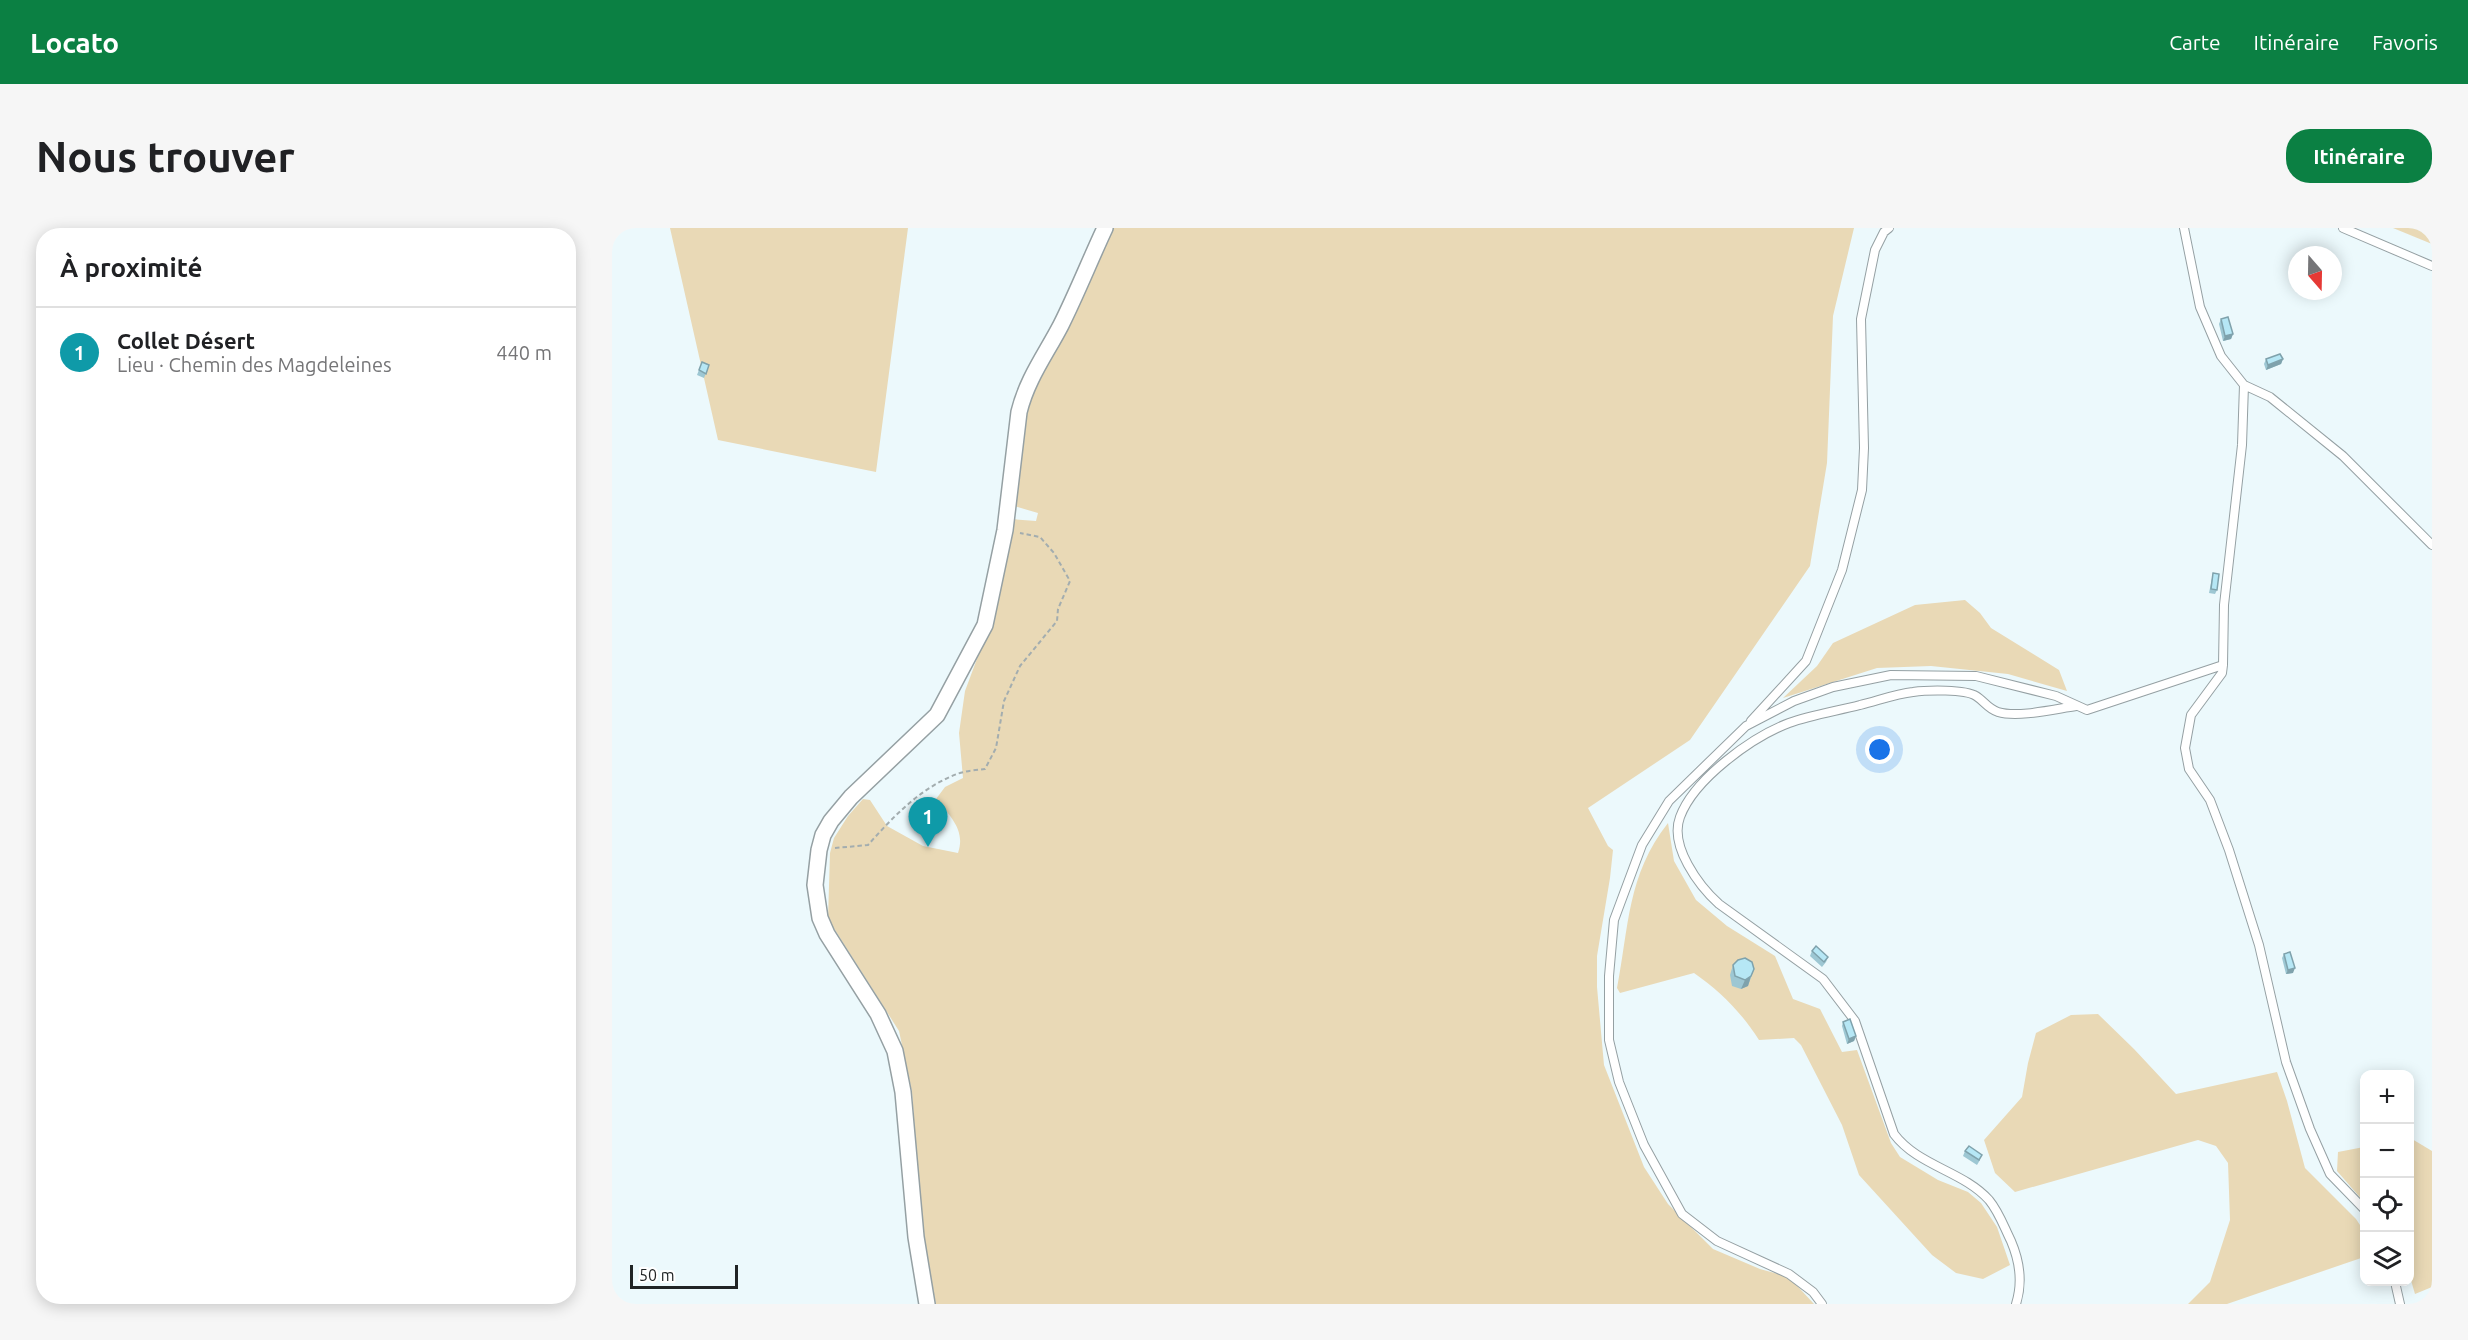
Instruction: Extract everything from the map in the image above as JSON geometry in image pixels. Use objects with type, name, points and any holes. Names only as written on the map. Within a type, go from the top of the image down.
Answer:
[{"type":"street","points":[[927,1304],[916,1237],[903,1092],[895,1051],[879,1014],[827,934],[820,918],[815,885],[819,850],[823,835],[831,821],[851,797],[937,715],[985,626],[1005,530],[1023,393],[1067,312],[1105,228]]},
{"type":"lane","points":[[1822,1304],[1813,1292],[1789,1274],[1717,1241],[1682,1214],[1644,1145],[1619,1082],[1609,1040],[1609,976],[1614,920],[1642,845],[1669,801],[1746,726],[1806,661],[1842,570],[1863,490],[1861,319],[1875,250],[1888,228]]},
{"type":"lane","points":[[2184,228],[2200,307],[2221,356],[2244,385],[2270,397],[2343,456],[2432,544]]},
{"type":"lane","points":[[2343,228],[2432,266]]},
{"type":"lane","points":[[2244,385],[2242,445],[2224,605],[2222,673],[2191,715],[2185,748],[2188,769],[2210,800],[2229,850],[2259,945],[2286,1062],[2310,1129],[2330,1174],[2360,1205]]},
{"type":"lane","points":[[1746,726],[1804,697],[1833,687],[1891,675],[1976,676],[2056,696],[2087,710],[2223,665]]},
{"type":"lane","points":[[2016,1304],[2020,1290],[2020,1273],[2014,1248],[1999,1214],[1987,1198],[1903,1146],[1894,1134],[1855,1021],[1823,979],[1719,904],[1706,892],[1690,870],[1683,854],[1678,831],[1680,817],[1719,765],[1758,739],[1789,723],[1911,692],[1933,691],[1975,695],[1988,707],[2000,712],[2077,706]]},
{"type":"lane","points":[[2396,1286],[2400,1304]]},
{"type":"path","points":[[819,850],[868,845],[898,812],[922,792],[957,773],[985,769],[996,748],[1004,700],[1020,666],[1057,621],[1058,609],[1071,581],[1054,553],[1040,537],[1005,530]]},
{"type":"shaded area","points":[[670,228],[908,228],[876,472],[718,440]]},
{"type":"shaded area","points":[[1108,228],[1854,228],[1833,316],[1827,463],[1810,566],[1690,740],[1588,808],[1608,846],[1613,850],[1597,956],[1597,987],[1604,1065],[1644,1167],[1668,1204],[1713,1249],[1760,1269],[1789,1277],[1814,1304],[936,1304],[922,1233],[912,1092],[899,1031],[828,919],[830,853],[834,838],[848,816],[863,799],[870,800],[887,826],[923,846],[958,853],[960,837],[958,830],[951,817],[936,799],[945,787],[963,778],[959,733],[965,691],[987,632],[1011,519],[1036,521],[1038,513],[1014,506],[1022,415]]},
{"type":"shaded area","points":[[2393,228],[2432,228],[2432,244]]},
{"type":"shaded area","points":[[1965,600],[1980,613],[1991,628],[2059,670],[2067,691],[2008,674],[1931,666],[1877,668],[1783,698],[1817,666],[1833,643],[1915,605]]},
{"type":"shaded area","points":[[1668,823],[1674,861],[1696,900],[1727,926],[1775,956],[1793,999],[1820,1009],[1842,1052],[1857,1050],[1891,1143],[1900,1157],[1938,1180],[1968,1192],[1981,1203],[1997,1227],[2010,1265],[1983,1279],[1956,1273],[1932,1255],[1859,1175],[1842,1125],[1801,1045],[1794,1038],[1759,1040],[1730,1003],[1694,973],[1620,993],[1617,988],[1637,882],[1644,862]]},
{"type":"shaded area","points":[[2098,1014],[2176,1094],[2277,1072],[2305,1168],[2360,1225],[2360,1258],[2227,1304],[2188,1304],[2210,1282],[2230,1220],[2228,1163],[2216,1146],[2198,1140],[2015,1192],[1995,1173],[1984,1140],[2022,1097],[2036,1033],[2071,1015]]},
{"type":"shaded area","points":[[2414,1140],[2432,1151],[2432,1287],[2415,1294],[2413,1286]]},
{"type":"shaded area","points":[[2360,1148],[2360,1197],[2337,1171],[2338,1152]]},
{"type":"building","points":[[2228,317],[2233,334],[2225,336],[2221,319]]},
{"type":"building","points":[[2280,354],[2283,359],[2268,365],[2266,359]]},
{"type":"building","points":[[702,362],[709,365],[706,374],[699,370]]},
{"type":"building","points":[[2213,573],[2219,574],[2217,590],[2211,589]]},
{"type":"building","points":[[1816,946],[1828,957],[1824,962],[1812,951]]},
{"type":"building","points":[[2290,952],[2295,968],[2288,970],[2284,954]]},
{"type":"building","points":[[1745,958],[1752,962],[1754,969],[1751,976],[1745,980],[1735,976],[1733,965]]},
{"type":"building","points":[[1850,1019],[1856,1036],[1849,1039],[1843,1022]]},
{"type":"building","points":[[1969,1146],[1982,1155],[1979,1160],[1965,1151]]},
{"type":"place","name":"Collet Désert","points":[[928,847]]}]
